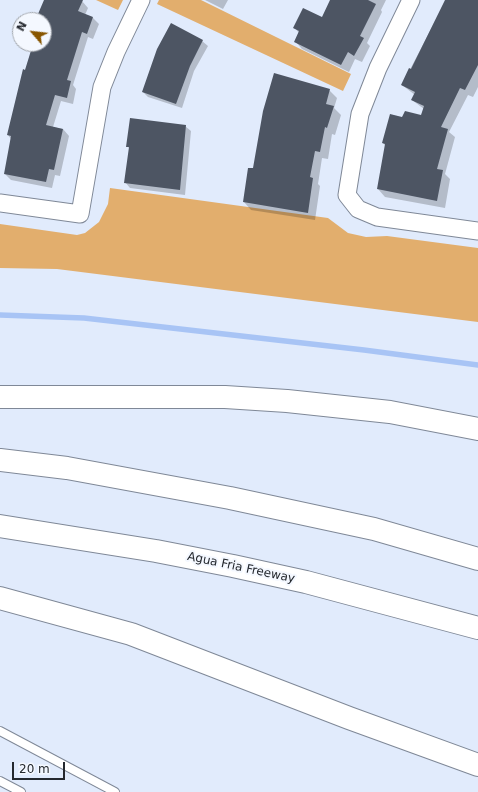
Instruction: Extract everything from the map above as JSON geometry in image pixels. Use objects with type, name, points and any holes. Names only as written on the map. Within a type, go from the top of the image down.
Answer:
[{"type":"highway","points":[[0,397],[225,397],[287,401],[390,412],[478,429]]},
{"type":"highway","points":[[0,460],[67,468],[230,498],[374,529],[478,559]]},
{"type":"highway","name":"Agua Fria Freeway","points":[[0,526],[148,549],[233,566],[321,586],[478,628]]},
{"type":"highway","points":[[0,598],[131,634],[349,718],[478,765]]},
{"type":"street","points":[[0,203],[80,214],[102,87],[116,52],[141,0]]},
{"type":"street","points":[[411,0],[378,68],[360,114],[347,195],[358,209],[377,217],[478,231]]},
{"type":"lane","points":[[0,731],[115,792]]},
{"type":"lane","points":[[0,781],[21,792]]},
{"type":"shaded area","points":[[96,0],[123,0],[118,10]]},
{"type":"shaded area","points":[[159,0],[201,0],[351,74],[343,91],[157,4]]},
{"type":"shaded area","points":[[110,188],[328,218],[348,233],[366,237],[387,236],[478,248],[478,322],[57,269],[0,268],[0,224],[77,235],[85,233],[99,222],[108,204]]},
{"type":"building","points":[[44,0],[83,0],[78,11],[93,17],[87,34],[82,32],[67,80],[71,81],[67,98],[55,95],[46,125],[63,129],[54,170],[49,169],[46,182],[4,174],[11,136],[7,135],[23,69],[25,70],[31,52],[52,52],[52,12],[39,12]]},
{"type":"building","points":[[330,0],[368,0],[376,4],[360,36],[364,38],[354,56],[348,52],[341,65],[294,42],[299,31],[293,28],[303,8],[322,17]]},
{"type":"building","points":[[445,0],[478,0],[478,65],[465,90],[460,88],[441,127],[448,129],[437,169],[443,170],[437,201],[377,189],[385,144],[382,143],[390,114],[402,117],[405,111],[421,115],[424,106],[411,100],[415,92],[401,85],[409,68],[411,69]]},
{"type":"building","points":[[171,23],[203,40],[190,66],[176,104],[142,92],[157,49]]},
{"type":"building","points":[[274,73],[330,89],[326,104],[334,106],[327,128],[325,127],[320,152],[315,151],[310,177],[313,178],[308,213],[243,202],[248,168],[253,168],[263,111]]},
{"type":"building","points":[[130,118],[186,125],[180,190],[124,183],[129,147],[126,147]]},
{"type":"waterway","points":[[0,315],[84,318],[364,350],[478,365]]}]
